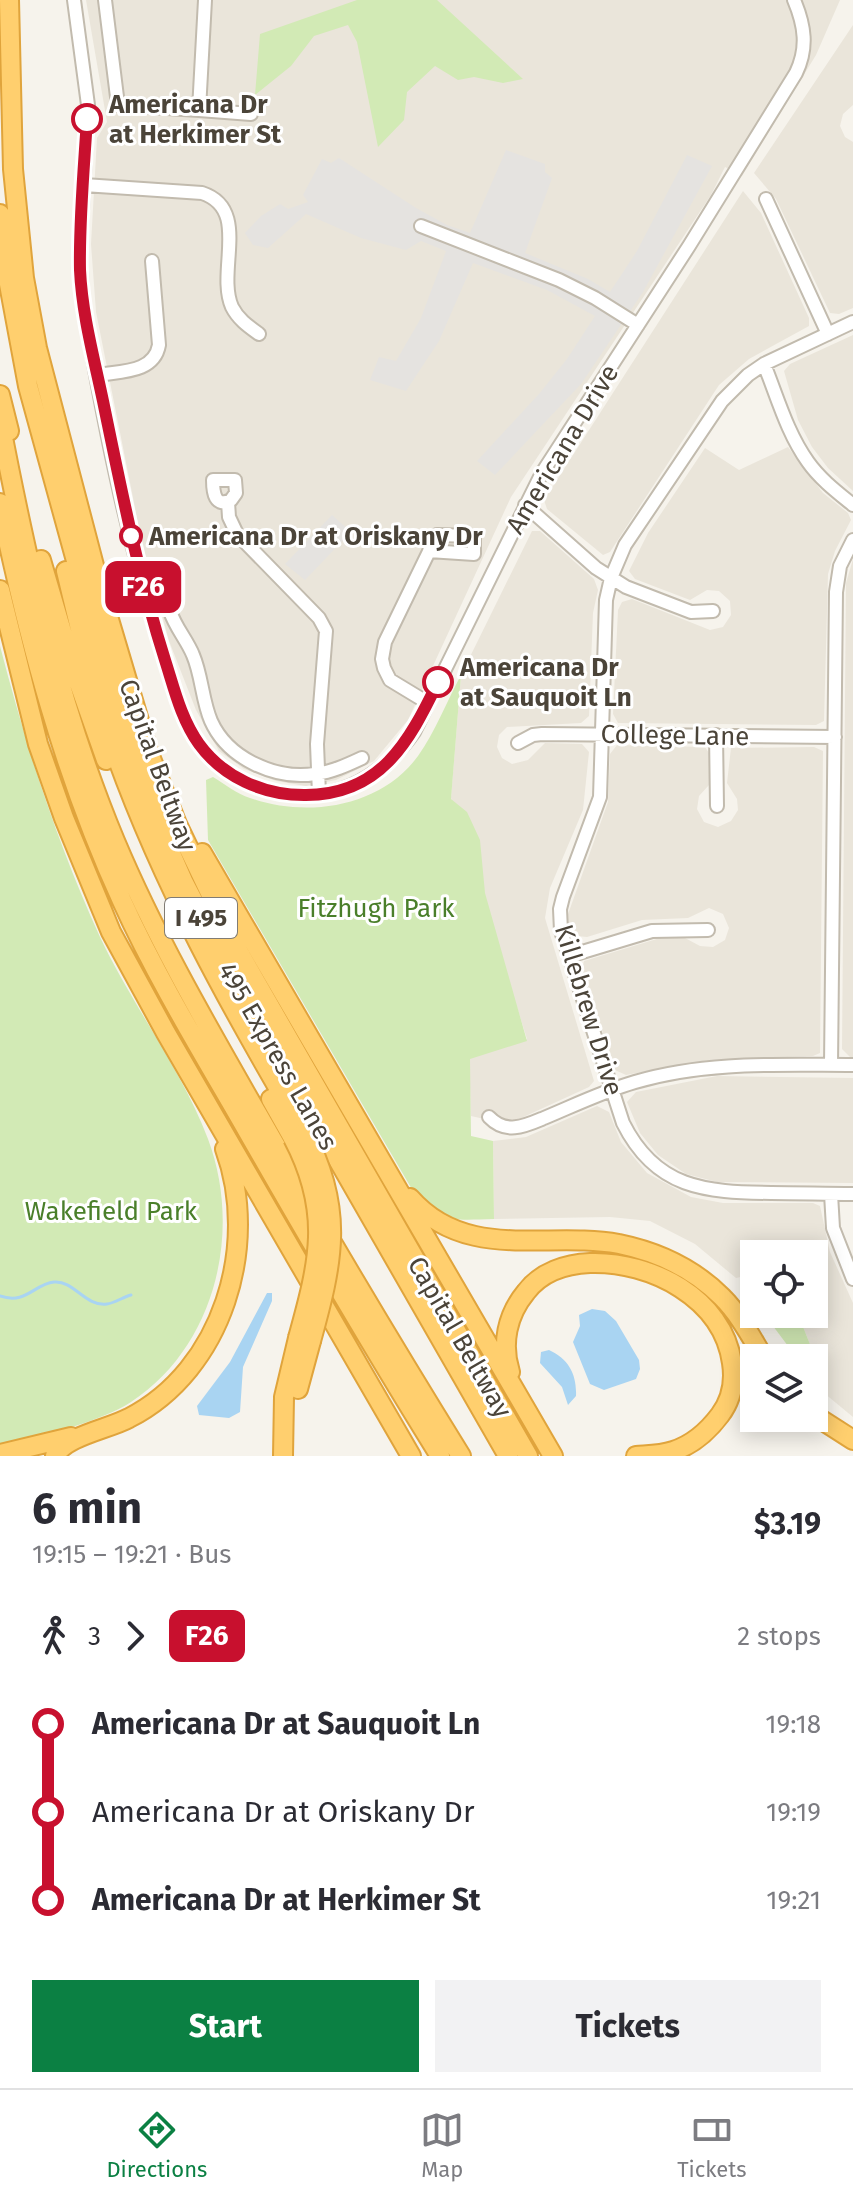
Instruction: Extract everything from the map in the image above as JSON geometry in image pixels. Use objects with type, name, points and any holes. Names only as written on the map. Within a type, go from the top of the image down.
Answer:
[{"type":"highway","name":"Capital Beltway","points":[[9,0],[13,169],[24,278],[34,334],[66,466],[148,751],[177,824],[237,949],[528,1456]]},
{"type":"highway","name":"495 Express Lanes","points":[[0,214],[16,329],[28,386],[123,726],[155,817],[184,883],[228,968],[508,1456]]},
{"type":"highway","points":[[16,329],[37,451],[112,744],[162,866],[203,954],[298,1135],[315,1195],[319,1240],[296,1398],[294,1456]]},
{"type":"highway","points":[[0,395],[60,626],[120,798],[169,911],[298,1135]]},
{"type":"highway","name":"495 Express Lanes","points":[[0,422],[25,544],[50,644],[94,787],[133,882],[171,960],[270,1136],[461,1456]]},
{"type":"highway","name":"I 495","points":[[0,503],[49,703],[82,804],[122,901],[153,965],[242,1121],[440,1456]]},
{"type":"highway","points":[[0,590],[38,744],[64,818],[111,932],[195,1084],[411,1456]]},
{"type":"highway","points":[[148,751],[215,876],[553,1456]]},
{"type":"highway","points":[[55,1456],[65,1443],[108,1427],[154,1404],[175,1385],[211,1333],[234,1275],[239,1220],[236,1189],[220,1133],[195,1084]]},
{"type":"highway","points":[[384,1164],[422,1211],[470,1237],[495,1241],[618,1244],[672,1261],[721,1296],[755,1344]]},
{"type":"highway","points":[[522,1405],[505,1346],[512,1314],[530,1287],[550,1272],[585,1263],[616,1264],[659,1275],[686,1292],[715,1320],[731,1354],[732,1388],[725,1407],[700,1437],[671,1452],[636,1456]]},
{"type":"highway","points":[[283,1456],[284,1397],[304,1340]]},
{"type":"highway","points":[[828,1424],[853,1440]]},
{"type":"highway","points":[[0,1454],[108,1427]]},
{"type":"street","name":"Americana Drive","points":[[74,0],[88,105],[80,271],[98,375],[143,588],[188,727],[197,742],[219,766],[247,783],[282,793],[319,794],[356,783],[384,766],[406,743],[525,505],[555,452],[751,148],[800,64],[805,39],[794,0]]},
{"type":"street","points":[[105,0],[118,105],[251,114]]},
{"type":"street","points":[[199,110],[205,0]]},
{"type":"street","points":[[84,185],[202,193],[217,200],[230,226],[229,296],[240,319],[259,334]]},
{"type":"street","points":[[766,199],[828,334]]},
{"type":"street","points":[[421,226],[559,280],[638,325]]},
{"type":"street","points":[[98,375],[144,367],[156,355],[159,345],[152,261]]},
{"type":"street","name":"Killebrew Drive","points":[[853,322],[764,364],[735,386],[710,416],[625,545],[611,578],[604,617],[600,797],[560,909],[561,931],[623,1123],[655,1165],[681,1181],[724,1192],[853,1194]]},
{"type":"street","points":[[764,364],[791,431],[807,461],[853,505]]},
{"type":"street","points":[[228,502],[229,517],[237,534],[319,618],[326,631],[317,744],[319,794]]},
{"type":"street","points":[[525,505],[611,578],[691,612],[713,611]]},
{"type":"street","points":[[831,1065],[838,576],[853,540]]},
{"type":"street","points":[[428,703],[390,680],[382,659],[385,642],[429,551]]},
{"type":"street","points":[[170,611],[193,653],[206,707],[216,730],[224,742],[248,761],[296,775],[339,769],[362,758]]},
{"type":"street","name":"College Lane","points":[[518,743],[542,734],[835,737]]},
{"type":"street","points":[[716,735],[717,806]]},
{"type":"street","points":[[569,956],[652,931],[708,930]]},
{"type":"street","points":[[489,1117],[505,1127],[522,1127],[611,1089],[666,1074],[726,1066],[853,1065]]},
{"type":"street","points":[[831,1194],[833,1228],[853,1279]]},
{"type":"shaded area","points":[[86,0],[840,0],[816,55],[742,176],[725,167],[711,195],[511,497],[408,720],[374,761],[336,780],[306,786],[276,781],[244,769],[219,751],[196,710],[169,641],[142,543],[96,312],[91,244],[97,138],[107,122]]},
{"type":"shaded area","points":[[853,25],[853,105],[843,114],[840,126],[845,137],[853,142],[853,308],[839,314],[830,313],[776,199],[754,173]]},
{"type":"shaded area","points":[[506,150],[545,164],[545,172],[552,178],[525,253],[588,279],[610,292],[637,251],[687,155],[712,166],[643,292],[581,384],[495,475],[477,461],[539,394],[595,316],[547,290],[473,263],[439,341],[406,391],[370,380],[379,357],[396,361],[421,318],[446,251],[421,241],[406,250],[361,238],[306,214],[268,248],[253,245],[245,233],[261,216],[280,204],[288,209],[308,202],[303,195],[322,159],[331,163],[339,158],[416,208],[447,225],[470,233]]},
{"type":"shaded area","points":[[743,191],[761,213],[809,318],[809,326],[749,359],[719,385],[610,552],[603,555],[547,509],[544,500]]},
{"type":"shaded area","points":[[853,335],[853,491],[828,468],[812,447],[798,420],[784,371],[790,364]]},
{"type":"shaded area","points":[[788,447],[823,493],[848,513],[851,520],[835,551],[828,574],[824,721],[816,725],[618,723],[613,714],[618,610],[622,602],[632,599],[710,630],[723,627],[731,615],[730,601],[719,591],[707,590],[690,600],[635,579],[629,571],[648,533],[705,448],[739,470]]},
{"type":"shaded area","points":[[332,515],[351,532],[305,580],[285,564]]},
{"type":"shaded area","points":[[532,531],[540,531],[594,579],[598,590],[593,613],[589,716],[581,723],[507,727],[499,735],[497,747],[502,758],[512,764],[528,760],[545,743],[582,744],[589,752],[583,810],[550,888],[545,918],[594,1081],[589,1087],[519,1119],[493,1121],[471,1116],[469,1057],[527,1039],[451,798],[461,675]]},
{"type":"shaded area","points":[[853,559],[853,1057],[850,1057],[842,1049],[846,583]]},
{"type":"shaded area","points":[[617,745],[705,747],[709,753],[709,785],[699,796],[697,809],[704,822],[718,827],[731,821],[738,810],[737,799],[727,783],[731,748],[814,747],[823,751],[820,1053],[813,1056],[708,1060],[626,1075],[615,1070],[582,969],[584,961],[660,938],[685,938],[700,946],[713,947],[725,940],[729,928],[723,914],[709,908],[688,918],[642,920],[587,937],[577,936],[569,930],[567,917],[608,802],[610,754]]},
{"type":"shaded area","points":[[717,1076],[853,1078],[853,1183],[717,1182],[686,1174],[658,1155],[640,1133],[627,1102],[636,1092]]},
{"type":"shaded area","points":[[597,1106],[609,1112],[621,1142],[647,1173],[691,1197],[723,1203],[813,1203],[820,1206],[827,1240],[740,1240],[740,1277],[736,1278],[695,1244],[650,1221],[610,1217],[494,1219],[493,1141],[526,1137]]},
{"type":"shaded area","points":[[828,1243],[853,1303],[853,1417],[828,1396],[828,1344],[810,1344],[804,1328],[828,1328]]},
{"type":"green space","points":[[357,0],[437,0],[523,79],[503,83],[474,77],[458,80],[435,66],[407,92],[404,120],[378,147],[357,42],[348,25],[314,36],[291,66],[255,95],[260,34]]},
{"type":"green space","name":"Wakefield Park","points":[[0,646],[32,757],[70,866],[100,937],[197,1113],[218,1175],[223,1212],[221,1249],[214,1285],[202,1319],[183,1351],[160,1379],[131,1402],[103,1416],[0,1449]]},
{"type":"green space","name":"Fitzhugh Park","points":[[461,675],[451,799],[467,812],[480,840],[485,893],[527,1041],[470,1059],[471,1136],[493,1141],[494,1219],[468,1220],[442,1215],[413,1191],[208,840],[206,780],[213,777],[245,796],[295,807],[341,804],[363,797],[402,774],[418,756]]},
{"type":"green space","points":[[774,1328],[804,1328],[810,1344],[786,1344]]},
{"type":"water","points":[[267,1293],[272,1293],[272,1301],[243,1367],[240,1412],[229,1418],[199,1415],[197,1406],[230,1362]]},
{"type":"water","points":[[592,1309],[605,1311],[616,1321],[639,1360],[636,1379],[604,1390],[590,1384],[573,1342],[580,1326],[579,1315]]},
{"type":"water","points":[[549,1350],[567,1363],[573,1375],[576,1396],[568,1405],[562,1387],[540,1363],[541,1352]]},
{"type":"waterway","points":[[0,1296],[17,1298],[54,1282],[68,1285],[99,1304],[131,1295]]},
{"type":"bus line","name":"F26","points":[[87,119],[80,246],[84,307],[143,588],[181,710],[197,742],[219,766],[258,787],[292,795],[331,792],[366,778],[393,758],[414,732],[438,682]]},
{"type":"place","name":"Americana Dr at Herkimer St","points":[[87,119]]},
{"type":"place","name":"Americana Dr at Oriskany Dr","points":[[131,536]]},
{"type":"place","name":"Americana Dr at Sauquoit Ln","points":[[438,682]]}]
